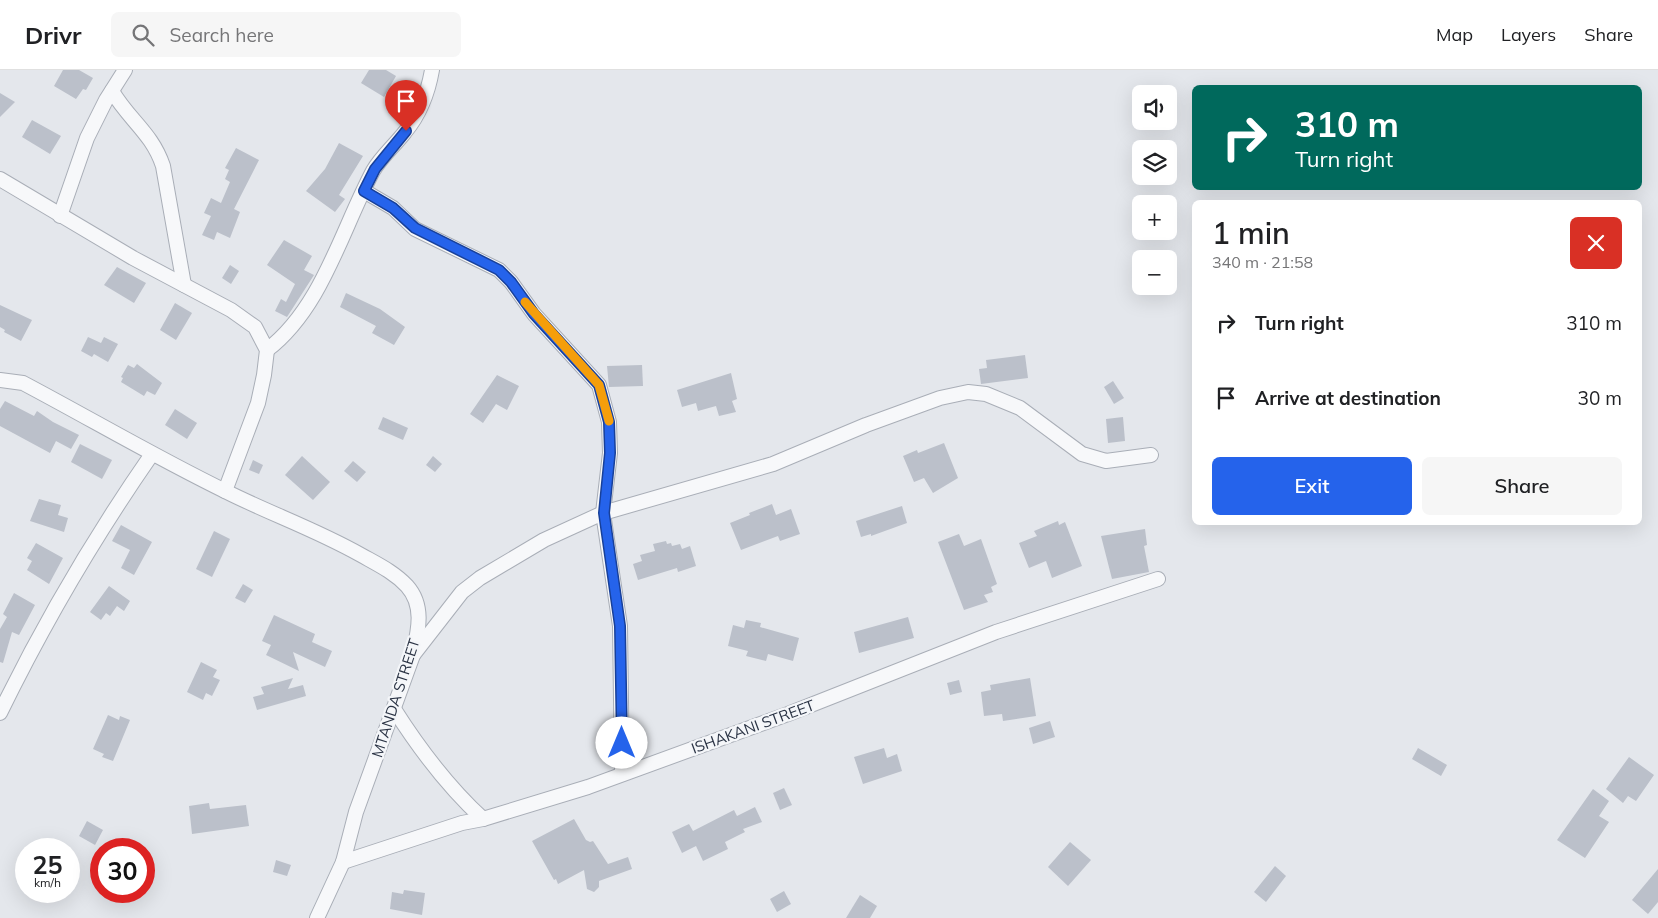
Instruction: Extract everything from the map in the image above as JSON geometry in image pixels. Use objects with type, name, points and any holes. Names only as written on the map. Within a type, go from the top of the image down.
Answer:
[{"type":"street","points":[[60,216],[87,138],[125,70]]},
{"type":"street","points":[[267,350],[286,336],[309,303],[375,169],[406,131],[422,107],[432,70]]},
{"type":"street","points":[[112,91],[130,117],[154,143],[159,155],[163,166],[184,285]]},
{"type":"street","points":[[0,179],[60,216],[231,310],[254,327],[267,350],[258,403],[226,492]]},
{"type":"street","points":[[364,191],[393,208],[402,218],[429,237],[499,270],[511,282],[534,314],[599,385],[609,422],[610,453],[604,513],[620,626],[622,774]]},
{"type":"street","name":"MTANDA STREET","points":[[0,380],[23,383],[152,454],[226,492],[340,543],[385,568],[408,587],[419,607],[418,634],[413,655],[356,812],[343,862],[316,918]]},
{"type":"street","points":[[413,655],[456,599],[480,578],[544,540],[604,513],[773,464],[908,409],[968,392],[986,394],[1020,408],[1082,454],[1106,461],[1151,455]]},
{"type":"street","points":[[0,713],[48,620],[106,520],[152,454]]},
{"type":"street","name":"ISHAKANI STREET","points":[[343,862],[462,822],[483,819],[622,774],[788,714],[996,632],[1158,579]]},
{"type":"street","points":[[394,709],[414,742],[439,775],[483,819]]},
{"type":"building","points":[[63,70],[79,70],[93,78],[86,90],[83,89],[76,99],[54,86]]},
{"type":"building","points":[[369,70],[386,70],[396,76],[384,97],[361,83]]},
{"type":"building","points":[[0,93],[15,102],[0,117]]},
{"type":"building","points":[[32,120],[61,136],[50,154],[22,137]]},
{"type":"building","points":[[339,143],[363,156],[339,195],[345,199],[335,212],[306,191],[325,169]]},
{"type":"building","points":[[236,148],[259,160],[234,209],[240,212],[230,238],[217,232],[214,240],[202,235],[211,216],[204,213],[211,198],[221,203],[230,182],[225,179],[229,170],[225,168]]},
{"type":"building","points":[[284,240],[312,256],[304,270],[314,275],[287,317],[275,311],[281,299],[286,302],[295,284],[267,265]]},
{"type":"building","points":[[230,265],[239,271],[231,284],[222,278]]},
{"type":"building","points":[[117,267],[146,283],[134,303],[104,285]]},
{"type":"building","points":[[346,293],[380,309],[405,327],[394,345],[372,333],[376,326],[340,307]]},
{"type":"building","points":[[175,303],[192,313],[176,340],[160,330]]},
{"type":"building","points":[[0,305],[32,320],[21,341],[4,332],[5,330],[0,327]]},
{"type":"building","points":[[88,337],[101,343],[104,337],[118,344],[108,362],[94,354],[92,357],[81,351]]},
{"type":"building","points":[[1025,355],[1028,378],[981,384],[979,369],[987,368],[986,360]]},
{"type":"building","points":[[137,364],[162,383],[155,395],[147,391],[144,396],[121,382],[123,378],[121,377],[128,365],[134,368]]},
{"type":"building","points":[[642,365],[643,386],[609,387],[607,366]]},
{"type":"building","points":[[731,373],[737,399],[732,401],[736,412],[719,416],[716,406],[698,411],[696,403],[682,407],[677,390]]},
{"type":"building","points":[[497,375],[519,386],[507,410],[496,404],[483,423],[470,414]]},
{"type":"building","points":[[1113,381],[1124,398],[1114,404],[1104,387]]},
{"type":"building","points":[[5,401],[34,416],[37,411],[53,422],[79,435],[71,449],[56,441],[50,453],[0,426],[0,409]]},
{"type":"building","points":[[175,409],[197,423],[187,439],[165,425]]},
{"type":"building","points":[[383,417],[408,428],[403,440],[378,429]]},
{"type":"building","points":[[1123,417],[1125,441],[1108,443],[1106,419]]},
{"type":"building","points":[[944,443],[958,478],[933,493],[924,478],[914,482],[903,456],[917,450],[918,453]]},
{"type":"building","points":[[80,444],[112,460],[102,479],[71,462]]},
{"type":"building","points":[[302,456],[330,482],[313,500],[285,475]]},
{"type":"building","points":[[433,456],[442,464],[435,472],[426,465]]},
{"type":"building","points":[[253,460],[263,465],[259,474],[249,470]]},
{"type":"building","points":[[353,461],[366,472],[357,482],[344,471]]},
{"type":"building","points":[[39,499],[61,505],[58,515],[68,518],[64,532],[30,521]]},
{"type":"building","points":[[772,504],[776,515],[791,509],[800,534],[780,541],[778,536],[741,550],[730,523]]},
{"type":"building","points":[[902,506],[907,523],[871,536],[871,534],[861,537],[856,521]]},
{"type":"building","points":[[1058,521],[1059,525],[1065,522],[1082,566],[1052,578],[1046,561],[1029,568],[1019,543],[1037,536],[1034,531]]},
{"type":"building","points":[[121,525],[152,542],[134,575],[121,568],[130,550],[112,541]]},
{"type":"building","points":[[1145,529],[1147,545],[1144,546],[1149,572],[1112,579],[1101,536]]},
{"type":"building","points":[[214,531],[230,539],[212,577],[196,569]]},
{"type":"building","points":[[959,534],[964,546],[981,539],[997,584],[991,587],[993,592],[984,595],[988,602],[964,610],[938,542]]},
{"type":"building","points":[[666,541],[667,544],[671,543],[672,546],[680,544],[682,549],[690,546],[696,566],[678,572],[677,568],[638,580],[633,564],[642,561],[640,555],[655,551],[653,544]]},
{"type":"building","points":[[36,543],[63,558],[49,584],[27,570],[32,561],[27,558]]},
{"type":"building","points":[[243,584],[253,590],[245,603],[235,598]]},
{"type":"building","points":[[109,586],[130,601],[124,611],[117,606],[110,616],[106,613],[101,620],[90,612]]},
{"type":"building","points":[[14,593],[35,605],[19,635],[12,632],[3,663],[0,662],[0,629],[7,617],[3,614]]},
{"type":"building","points":[[274,615],[315,634],[312,642],[332,651],[325,667],[293,652],[299,671],[266,655],[271,645],[262,641]]},
{"type":"building","points":[[908,617],[914,638],[859,653],[854,632]]},
{"type":"building","points":[[746,620],[761,623],[760,627],[799,638],[793,661],[768,654],[766,661],[746,656],[748,651],[728,646],[733,625],[744,628]]},
{"type":"building","points":[[201,662],[217,670],[213,677],[220,680],[212,696],[206,693],[203,700],[187,692]]},
{"type":"building","points":[[293,678],[288,689],[303,685],[306,696],[257,710],[253,697],[264,694],[261,687]]},
{"type":"building","points":[[1030,678],[1036,716],[1003,721],[1002,714],[984,716],[981,692],[991,690],[990,685]]},
{"type":"building","points":[[959,680],[962,692],[950,695],[947,683]]},
{"type":"building","points":[[108,715],[119,720],[120,716],[130,720],[113,761],[102,757],[104,754],[93,749]]},
{"type":"building","points":[[1050,721],[1055,737],[1033,744],[1029,728]]},
{"type":"building","points":[[884,748],[887,758],[897,754],[902,771],[863,784],[854,757]]},
{"type":"building","points":[[1418,748],[1447,765],[1441,776],[1412,759]]},
{"type":"building","points":[[1629,757],[1654,775],[1636,801],[1628,796],[1623,803],[1606,789]]},
{"type":"building","points":[[784,788],[792,805],[780,810],[773,793]]},
{"type":"building","points":[[1593,789],[1609,801],[1599,816],[1609,822],[1585,858],[1557,840]]},
{"type":"building","points":[[209,803],[210,809],[246,805],[249,826],[192,834],[189,806]]},
{"type":"building","points":[[755,807],[762,822],[743,829],[745,832],[725,842],[728,849],[703,861],[696,846],[682,853],[672,832],[689,824],[693,831],[734,810],[737,816]]},
{"type":"building","points":[[574,819],[586,840],[593,841],[608,864],[628,857],[632,869],[599,881],[599,887],[594,892],[587,889],[584,870],[558,884],[532,841]]},
{"type":"building","points":[[87,821],[103,830],[99,838],[90,838],[90,842],[79,836]]},
{"type":"building","points":[[1070,842],[1091,860],[1068,886],[1048,867]]},
{"type":"building","points":[[276,860],[291,865],[287,876],[273,872]]},
{"type":"building","points":[[1275,866],[1286,876],[1266,902],[1254,892]]},
{"type":"building","points":[[1658,869],[1658,902],[1648,914],[1632,900]]},
{"type":"building","points":[[404,890],[425,893],[422,915],[390,909],[392,892],[403,894]]},
{"type":"building","points":[[784,891],[791,904],[777,912],[770,899]]},
{"type":"building","points":[[860,895],[877,906],[870,918],[846,918]]},
{"type":"slow traffic","points":[[525,302],[599,385],[609,421]]},
{"type":"route","points":[[406,131],[375,169],[364,191],[393,208],[415,228],[436,241],[464,252],[499,270],[511,282],[534,314],[599,385],[605,402],[609,422],[610,453],[604,513],[620,626],[623,712],[622,743]]}]
